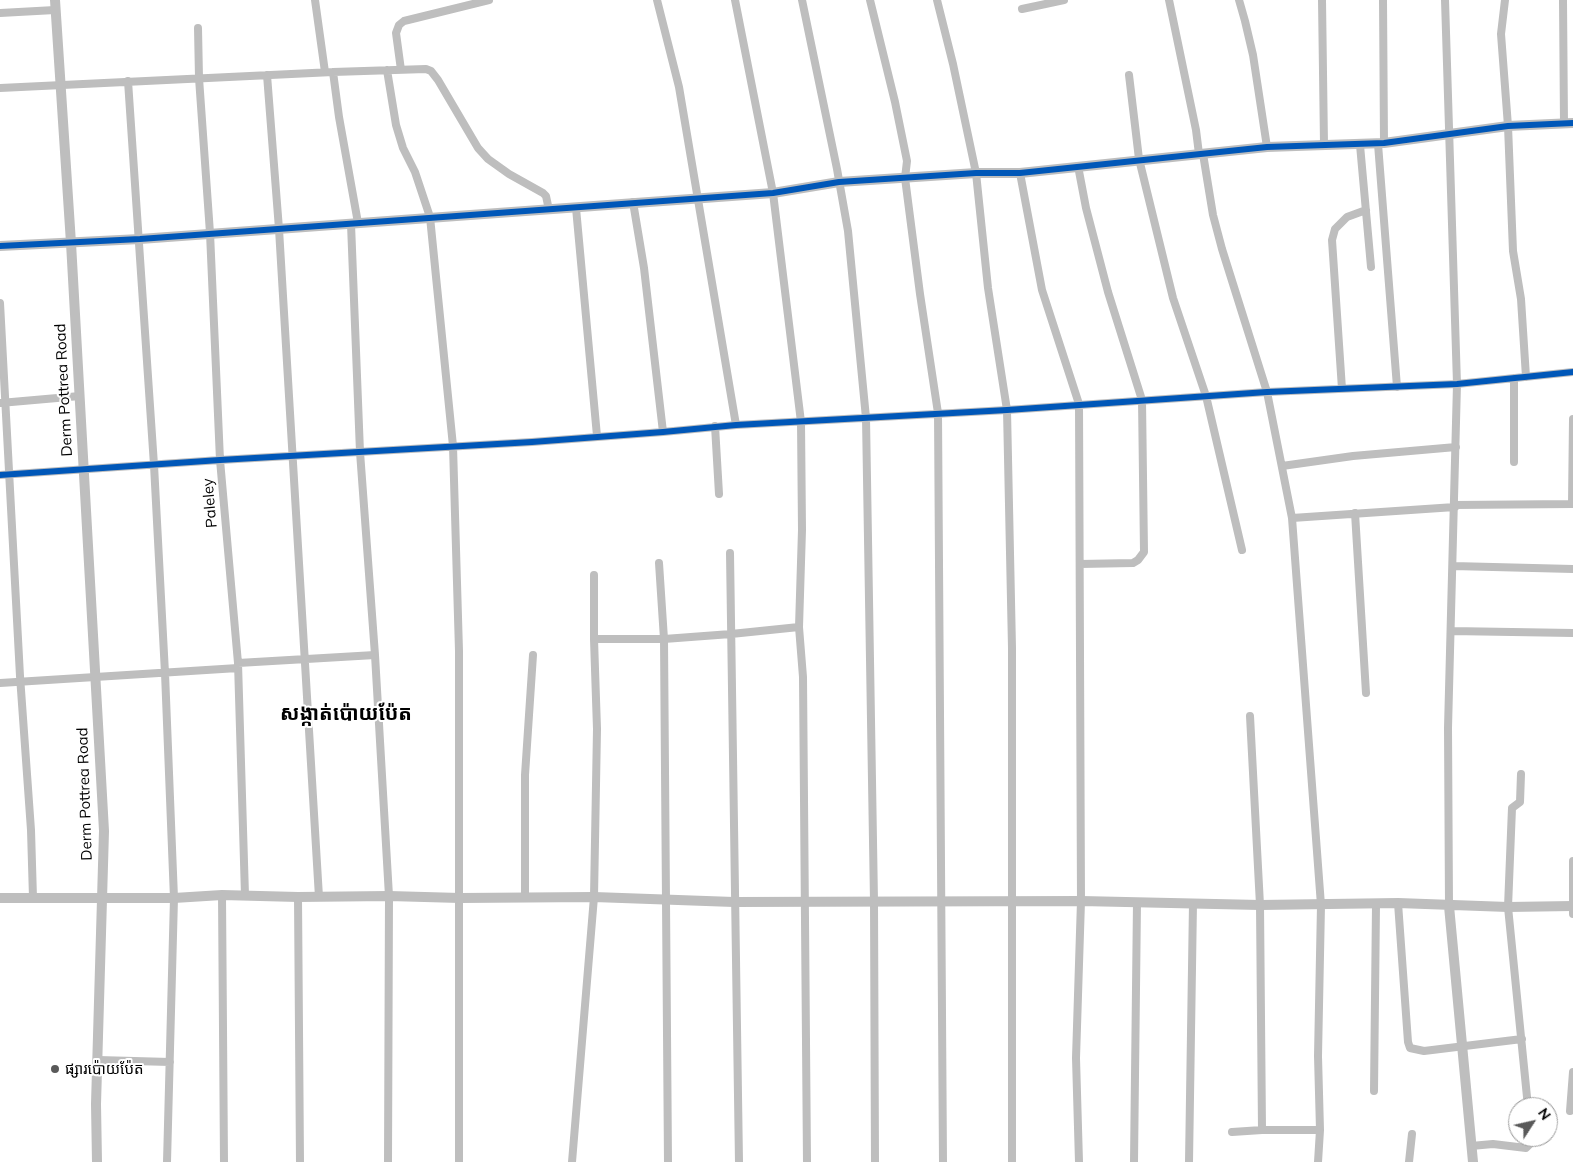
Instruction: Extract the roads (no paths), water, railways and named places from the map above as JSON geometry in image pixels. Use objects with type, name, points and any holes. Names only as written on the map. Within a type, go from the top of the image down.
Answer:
[{"type":"street","points":[[314,0],[339,117],[354,223],[360,452],[375,655],[389,896],[388,1162]]},
{"type":"street","points":[[401,70],[396,33],[399,25],[404,21],[489,0]]},
{"type":"street","points":[[657,0],[678,87],[736,425]]},
{"type":"street","points":[[735,0],[773,193],[801,422],[802,530],[799,627],[804,677],[808,1162]]},
{"type":"street","points":[[802,0],[848,231],[866,418],[874,901],[875,1162]]},
{"type":"street","points":[[870,0],[907,161],[905,178],[938,413],[943,1162]]},
{"type":"street","points":[[937,0],[953,64],[976,173],[988,288],[1008,410],[1012,648],[1012,1162]]},
{"type":"street","points":[[1022,9],[1062,0]]},
{"type":"street","points":[[1170,0],[1222,249],[1267,392],[1292,518],[1321,905],[1318,1056],[1320,1130],[1318,1162]]},
{"type":"street","points":[[1239,0],[1252,55],[1267,147]]},
{"type":"street","points":[[1322,0],[1324,144]]},
{"type":"street","points":[[1383,0],[1381,144],[1397,387]]},
{"type":"street","points":[[1445,0],[1457,384],[1448,728],[1449,906],[1473,1162]]},
{"type":"street","points":[[1505,0],[1501,34],[1508,126],[1513,251],[1521,299],[1526,377]]},
{"type":"street","points":[[0,246],[140,239],[773,193],[839,182],[976,173],[1020,173],[1267,147],[1381,144],[1508,126],[1569,124],[1563,0]]},
{"type":"street","points":[[0,13],[55,5]]},
{"type":"street","name":"Derm Pottrea Road","points":[[55,5],[71,243],[104,831],[96,1104],[98,1162]]},
{"type":"street","name":"Paleley","points":[[198,28],[199,78],[210,233],[220,460],[238,666],[246,895]]},
{"type":"street","points":[[0,88],[426,69],[431,71],[438,80],[478,148],[488,159],[509,174],[543,193],[546,196],[549,210]]},
{"type":"street","points":[[387,70],[396,125],[403,148],[415,172],[430,217],[453,446],[458,623],[459,1162]]},
{"type":"street","points":[[267,75],[279,229],[319,897]]},
{"type":"street","points":[[1129,75],[1139,159],[1173,298],[1206,396],[1242,550]]},
{"type":"street","points":[[128,81],[154,465],[174,898],[168,1162]]},
{"type":"street","points":[[1360,145],[1370,267]]},
{"type":"street","points":[[1078,166],[1086,208],[1108,292],[1142,400],[1144,552],[1138,560],[1133,562],[1080,564]]},
{"type":"street","points":[[1020,173],[1042,290],[1079,404],[1081,901],[1076,1058],[1079,1162]]},
{"type":"street","points":[[633,202],[644,268],[663,432]]},
{"type":"street","points":[[576,208],[597,436]]},
{"type":"street","points":[[1342,389],[1332,240],[1335,229],[1347,218],[1366,210]]},
{"type":"street","points":[[0,303],[3,402],[10,474],[33,898]]},
{"type":"street","points":[[0,475],[663,432],[716,426],[1008,410],[1267,392],[1457,384],[1573,372]]},
{"type":"street","points":[[1514,378],[1514,462]]},
{"type":"street","points":[[3,402],[80,396]]},
{"type":"street","points":[[1292,518],[1454,506],[1572,504],[1573,419]]},
{"type":"street","points":[[716,426],[719,494]]},
{"type":"street","points":[[1282,466],[1353,456],[1456,447]]},
{"type":"street","points":[[1355,513],[1366,693]]},
{"type":"street","points":[[730,553],[739,1162]]},
{"type":"street","points":[[659,563],[664,639],[668,1162]]},
{"type":"street","points":[[1453,566],[1573,569]]},
{"type":"street","points":[[572,1162],[594,897],[597,729],[594,575]]},
{"type":"street","points":[[594,639],[664,639],[799,627]]},
{"type":"street","points":[[1451,631],[1573,634]]},
{"type":"street","points":[[0,682],[165,673],[305,659],[375,655]]},
{"type":"street","points":[[525,898],[525,775],[533,655]]},
{"type":"street","points":[[1250,716],[1260,905],[1262,1130]]},
{"type":"street","points":[[1521,774],[1520,802],[1512,808],[1508,907],[1527,1097]]},
{"type":"street","points":[[1573,861],[1573,914]]},
{"type":"street","points":[[222,895],[224,1162]]},
{"type":"street","points":[[0,898],[102,899],[246,895],[460,898],[594,897],[734,902],[942,900],[1260,905],[1398,903],[1449,906],[1573,906]]},
{"type":"street","points":[[298,897],[300,1162]]},
{"type":"street","points":[[1134,1162],[1137,902]]},
{"type":"street","points":[[1398,903],[1409,1046],[1414,1050],[1424,1051],[1522,1039]]},
{"type":"street","points":[[1189,1162],[1193,904]]},
{"type":"street","points":[[1374,1091],[1376,904]]},
{"type":"street","points":[[98,1060],[170,1062]]},
{"type":"street","points":[[1570,1111],[1573,1072]]},
{"type":"street","points":[[1232,1132],[1320,1130]]},
{"type":"street","points":[[1409,1162],[1412,1134]]},
{"type":"street","points":[[1471,1146],[1493,1144],[1508,1146]]},
{"type":"place","name":"ផ្សារប៉ោយប៉ែត","points":[[55,1069]]},
{"type":"district","name":"សង្កាត់ប៉ោយប៉ែត","points":[[346,714]]}]
